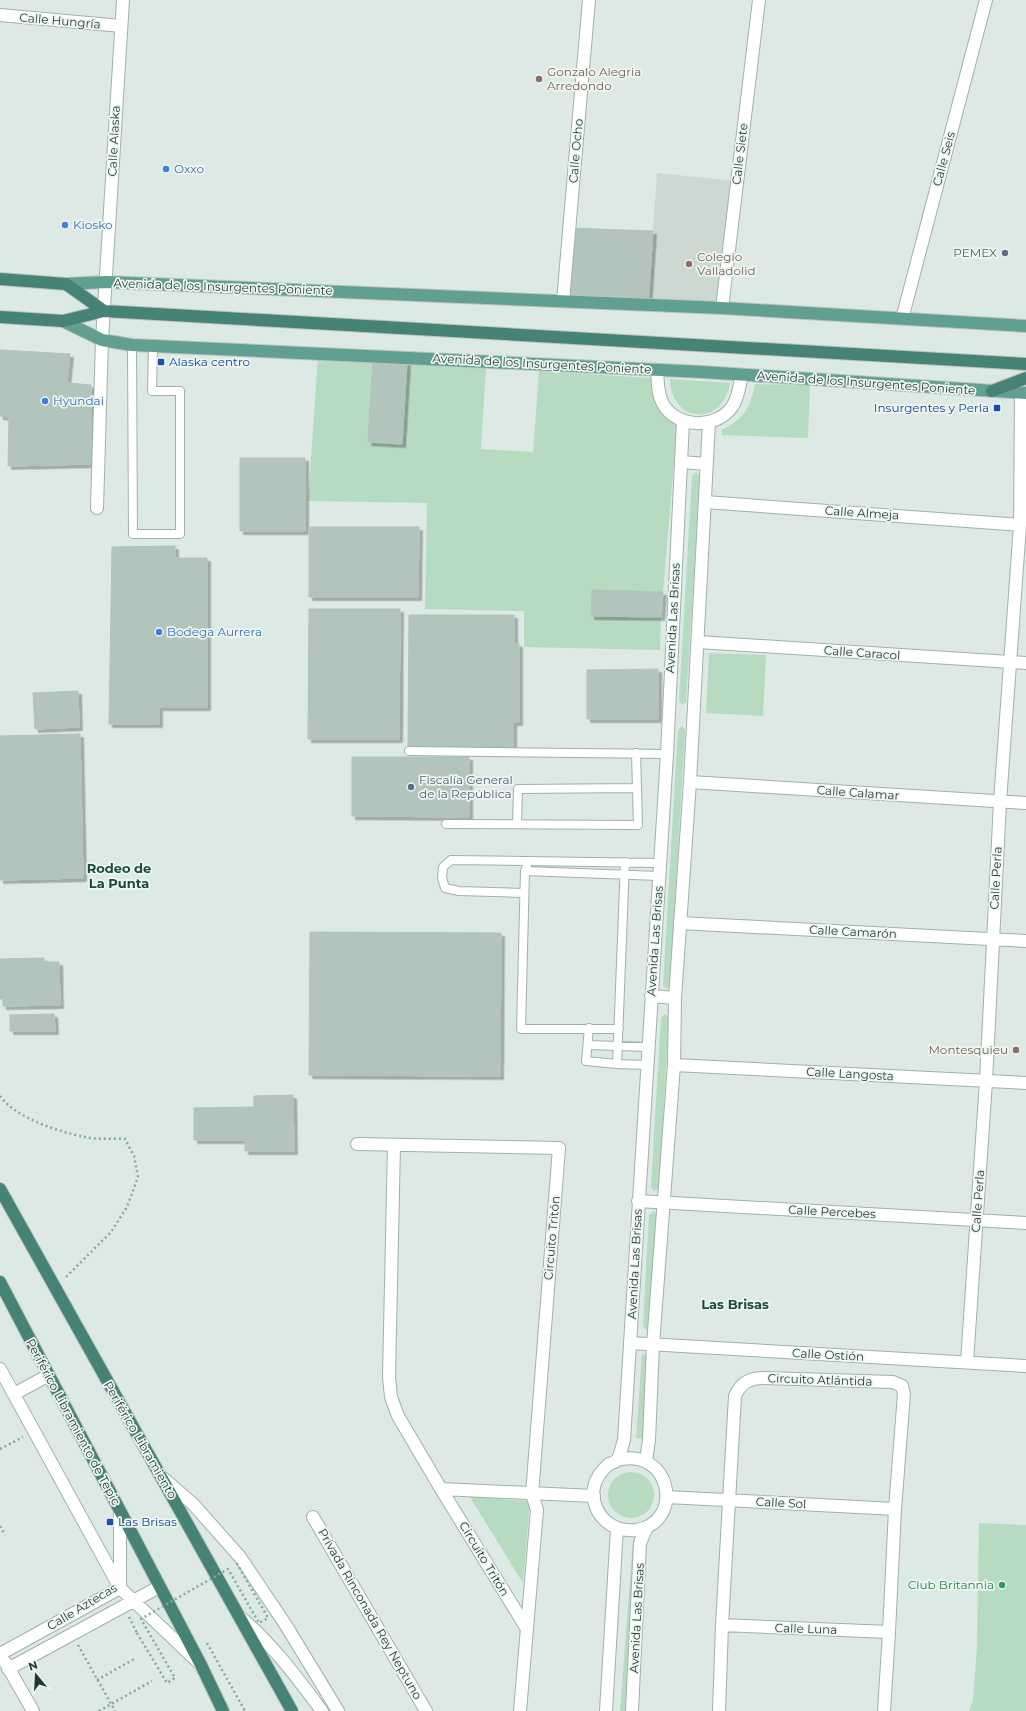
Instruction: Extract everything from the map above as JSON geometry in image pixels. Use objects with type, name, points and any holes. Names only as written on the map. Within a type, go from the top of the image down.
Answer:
[{"type":"highway","name":"Avenida de los Insurgentes Poniente","points":[[0,280],[66,284]]},
{"type":"highway","points":[[66,284],[104,311]]},
{"type":"highway","name":"Avenida de los Insurgentes Poniente","points":[[0,317],[63,321],[104,311],[1026,364]]},
{"type":"highway","points":[[992,391],[1026,378]]},
{"type":"highway","name":"Periférico Libramiento","points":[[0,1189],[292,1711]]},
{"type":"highway","name":"Periférico Libramiento de Tepic","points":[[0,1282],[201,1665],[223,1711]]},
{"type":"main road","name":"Avenida de los Insurgentes Poniente","points":[[66,284],[106,282],[563,301],[722,308],[1026,326]]},
{"type":"main road","name":"Avenida de los Insurgentes Poniente","points":[[63,321],[102,340],[132,345],[742,374],[1024,393]]},
{"type":"street","name":"Calle Alaska","points":[[97,508],[102,340],[122,0]]},
{"type":"street","name":"Calle Ocho","points":[[563,301],[589,0]]},
{"type":"street","name":"Calle Siete","points":[[722,308],[759,0]]},
{"type":"street","name":"Calle Seis","points":[[902,319],[986,0]]},
{"type":"street","name":"Calle Hungría","points":[[0,15],[121,26]]},
{"type":"street","points":[[657,370],[658,391],[663,404],[672,414],[683,421],[696,424],[709,422],[722,417],[732,408],[738,396],[742,374]]},
{"type":"street","name":"Calle Perla","points":[[967,1362],[986,1081],[1000,802],[1020,525],[1024,393]]},
{"type":"street","name":"Avenida Las Brisas","points":[[617,1460],[624,1440],[667,754],[683,421]]},
{"type":"street","name":"Avenida Las Brisas","points":[[646,1461],[649,1440],[653,1345],[674,1065],[675,998],[690,782],[709,422]]},
{"type":"street","points":[[681,462],[707,464]]},
{"type":"street","name":"Calle Almeja","points":[[705,502],[1020,525]]},
{"type":"street","name":"Calle Caracol","points":[[698,642],[1026,663]]},
{"type":"street","name":"Calle Calamar","points":[[690,782],[1026,803]]},
{"type":"street","name":"Calle Camarón","points":[[680,923],[1026,941]]},
{"type":"street","points":[[651,996],[675,998]]},
{"type":"street","name":"Calle Langosta","points":[[674,1065],[1026,1083]]},
{"type":"street","name":"Circuito Tritón","points":[[357,1144],[560,1148],[532,1494],[537,1510],[520,1711]]},
{"type":"street","name":"Circuito Tritón","points":[[394,1145],[389,1377],[391,1397],[398,1416],[527,1629]]},
{"type":"street","name":"Calle Percebes","points":[[638,1201],[1026,1223]]},
{"type":"street","name":"Calle Ostión","points":[[630,1343],[1026,1366]]},
{"type":"street","points":[[0,1369],[120,1588],[201,1665]]},
{"type":"street","points":[[14,1394],[49,1375]]},
{"type":"street","name":"Circuito Atlántida","points":[[719,1711],[722,1625],[735,1396],[738,1388],[746,1381],[765,1378],[893,1382],[902,1386],[904,1394],[895,1509],[884,1711]]},
{"type":"street","points":[[646,1527],[632,1530],[618,1528],[605,1521],[596,1509],[594,1496],[594,1487],[600,1473],[617,1460],[632,1457],[646,1461],[662,1476],[667,1490],[667,1497]]},
{"type":"street","points":[[162,1477],[193,1504],[240,1557],[287,1627],[338,1711]]},
{"type":"street","points":[[441,1489],[594,1496]]},
{"type":"street","name":"Avenida Las Brisas","points":[[632,1711],[640,1543],[646,1527],[653,1523],[662,1511],[667,1497]]},
{"type":"street","name":"Calle Sol","points":[[667,1497],[895,1509]]},
{"type":"street","name":"Calle Aztecas","points":[[0,1654],[120,1588],[120,1511]]},
{"type":"street","name":"Privada Rinconada Rey Neptuno","points":[[313,1517],[426,1711]]},
{"type":"street","name":"Avenida Las Brisas","points":[[606,1711],[618,1528]]},
{"type":"street","points":[[8,1669],[159,1587]]},
{"type":"street","points":[[240,1617],[253,1628],[301,1683],[322,1711]]},
{"type":"street","name":"Calle Luna","points":[[722,1625],[889,1632]]},
{"type":"street","points":[[0,1654],[32,1711]]},
{"type":"lane","points":[[132,345],[133,534],[180,534],[180,391],[152,391],[153,346]]},
{"type":"lane","points":[[409,751],[667,754]]},
{"type":"lane","points":[[446,824],[638,825],[636,753]]},
{"type":"lane","points":[[517,824],[518,789],[637,788]]},
{"type":"lane","points":[[524,893],[459,891],[445,888],[442,878],[443,867],[451,860],[659,863]]},
{"type":"lane","points":[[528,862],[525,871],[524,893],[521,1029],[619,1029]]},
{"type":"lane","points":[[558,862],[558,873]]},
{"type":"lane","points":[[592,862],[592,872]]},
{"type":"lane","points":[[617,1064],[625,862]]},
{"type":"lane","points":[[525,871],[558,873],[592,872],[659,876]]},
{"type":"lane","points":[[589,1028],[586,1061],[647,1065]]},
{"type":"lane","points":[[588,1045],[648,1047]]},
{"type":"path","points":[[0,1096],[6,1105],[30,1119],[85,1137],[125,1139],[134,1156],[138,1177],[127,1207],[110,1232],[55,1288]]},
{"type":"path","points":[[0,1449],[34,1431]]},
{"type":"path","points":[[0,1526],[5,1535]]},
{"type":"path","points":[[137,1633],[167,1683],[175,1678],[141,1619],[228,1569],[259,1623],[268,1618],[235,1560]]},
{"type":"path","points":[[180,1597],[184,1604]]},
{"type":"path","points":[[72,1634],[115,1711]]},
{"type":"path","points":[[203,1638],[244,1711]]},
{"type":"path","points":[[97,1680],[136,1658]]},
{"type":"path","points":[[99,1711],[152,1681]]},
{"type":"shaded area","name":"Colegio Valladolid","points":[[657,173],[736,181],[723,298],[716,303],[648,299]]},
{"type":"green space","points":[[318,357],[373,360],[368,442],[402,444],[407,362],[486,367],[481,449],[533,452],[539,371],[651,378],[657,405],[665,417],[677,426],[663,592],[592,590],[591,616],[661,617],[660,650],[524,647],[524,611],[425,609],[427,503],[308,501]]},
{"type":"green space","points":[[670,379],[730,383],[725,397],[718,407],[708,413],[698,414],[688,412],[679,405],[673,394]]},
{"type":"green space","points":[[755,384],[810,385],[808,438],[722,435],[722,430],[735,422],[745,412],[751,399]]},
{"type":"green space","points":[[696,472],[700,477],[686,702],[682,705],[679,700],[692,476]]},
{"type":"green space","points":[[709,653],[766,655],[763,716],[706,713]]},
{"type":"green space","points":[[682,726],[685,731],[670,986],[666,989],[663,985],[678,730]]},
{"type":"green space","points":[[665,1014],[669,1018],[659,1188],[654,1191],[651,1187],[661,1018]]},
{"type":"green space","points":[[654,1211],[657,1216],[650,1328],[646,1330],[643,1326],[649,1215]]},
{"type":"green space","points":[[642,1354],[646,1355],[644,1439],[636,1438]]},
{"type":"green space","points":[[636,1472],[648,1478],[653,1486],[653,1504],[648,1512],[640,1517],[626,1518],[614,1512],[609,1504],[608,1490],[614,1478],[622,1473]]},
{"type":"green space","points":[[470,1497],[530,1501],[523,1583]]},
{"type":"green space","name":"Club Britannia","points":[[979,1523],[1026,1525],[1026,1711],[969,1711],[973,1700],[977,1646]]},
{"type":"green space","points":[[633,1540],[638,1540],[626,1711],[620,1711]]},
{"type":"building","points":[[569,228],[653,231],[648,305],[563,301]]},
{"type":"building","name":"Hyundai","points":[[0,350],[70,354],[67,383],[91,385],[91,464],[8,466],[9,417],[0,416]]},
{"type":"building","points":[[373,360],[407,362],[402,444],[368,442]]},
{"type":"building","points":[[240,458],[305,458],[305,531],[240,531]]},
{"type":"building","points":[[309,527],[419,527],[418,597],[309,597]]},
{"type":"building","name":"Bodega Aurrera","points":[[175,546],[175,558],[207,558],[207,707],[159,707],[159,724],[109,724],[112,547]]},
{"type":"building","points":[[592,590],[663,592],[661,617],[591,616]]},
{"type":"building","points":[[309,609],[400,609],[399,739],[308,739]]},
{"type":"building","points":[[409,615],[514,615],[514,643],[519,644],[519,722],[513,722],[513,747],[408,746]]},
{"type":"building","points":[[658,669],[658,719],[587,719],[587,670]]},
{"type":"building","points":[[78,691],[79,727],[35,729],[33,693]]},
{"type":"building","points":[[80,734],[83,878],[0,880],[0,736]]},
{"type":"building","name":"Fiscalía General de la República","points":[[352,757],[469,757],[469,817],[352,816]]},
{"type":"building","points":[[310,932],[501,933],[500,1076],[309,1075]]},
{"type":"building","points":[[44,958],[44,962],[59,962],[60,1005],[3,1006],[3,999],[0,999],[0,959]]},
{"type":"building","points":[[54,1014],[55,1031],[10,1031],[10,1015]]},
{"type":"building","points":[[293,1095],[294,1151],[245,1151],[245,1140],[194,1140],[194,1108],[254,1107],[254,1096]]},
{"type":"place","name":"Gonzalo Alegria Arredondo","points":[[539,79]]},
{"type":"place","name":"Oxxo","points":[[166,169]]},
{"type":"place","name":"Kiosko","points":[[65,225]]},
{"type":"place","name":"PEMEX","points":[[1005,253]]},
{"type":"place","name":"Colegio Valladolid","points":[[689,264]]},
{"type":"place","name":"Alaska centro","points":[[161,362]]},
{"type":"place","name":"Hyundai","points":[[45,401]]},
{"type":"place","name":"Insurgentes y Perla","points":[[997,408]]},
{"type":"place","name":"Bodega Aurrera","points":[[159,632]]},
{"type":"place","name":"Fiscalía General de la República","points":[[411,787]]},
{"type":"place","name":"Montesquieu","points":[[1016,1050]]},
{"type":"place","name":"Las Brisas","points":[[110,1522]]},
{"type":"place","name":"Club Britannia","points":[[1002,1585]]},
{"type":"district","name":"Rodeo de La Punta","points":[[119,876]]},
{"type":"district","name":"Las Brisas","points":[[735,1304]]}]
